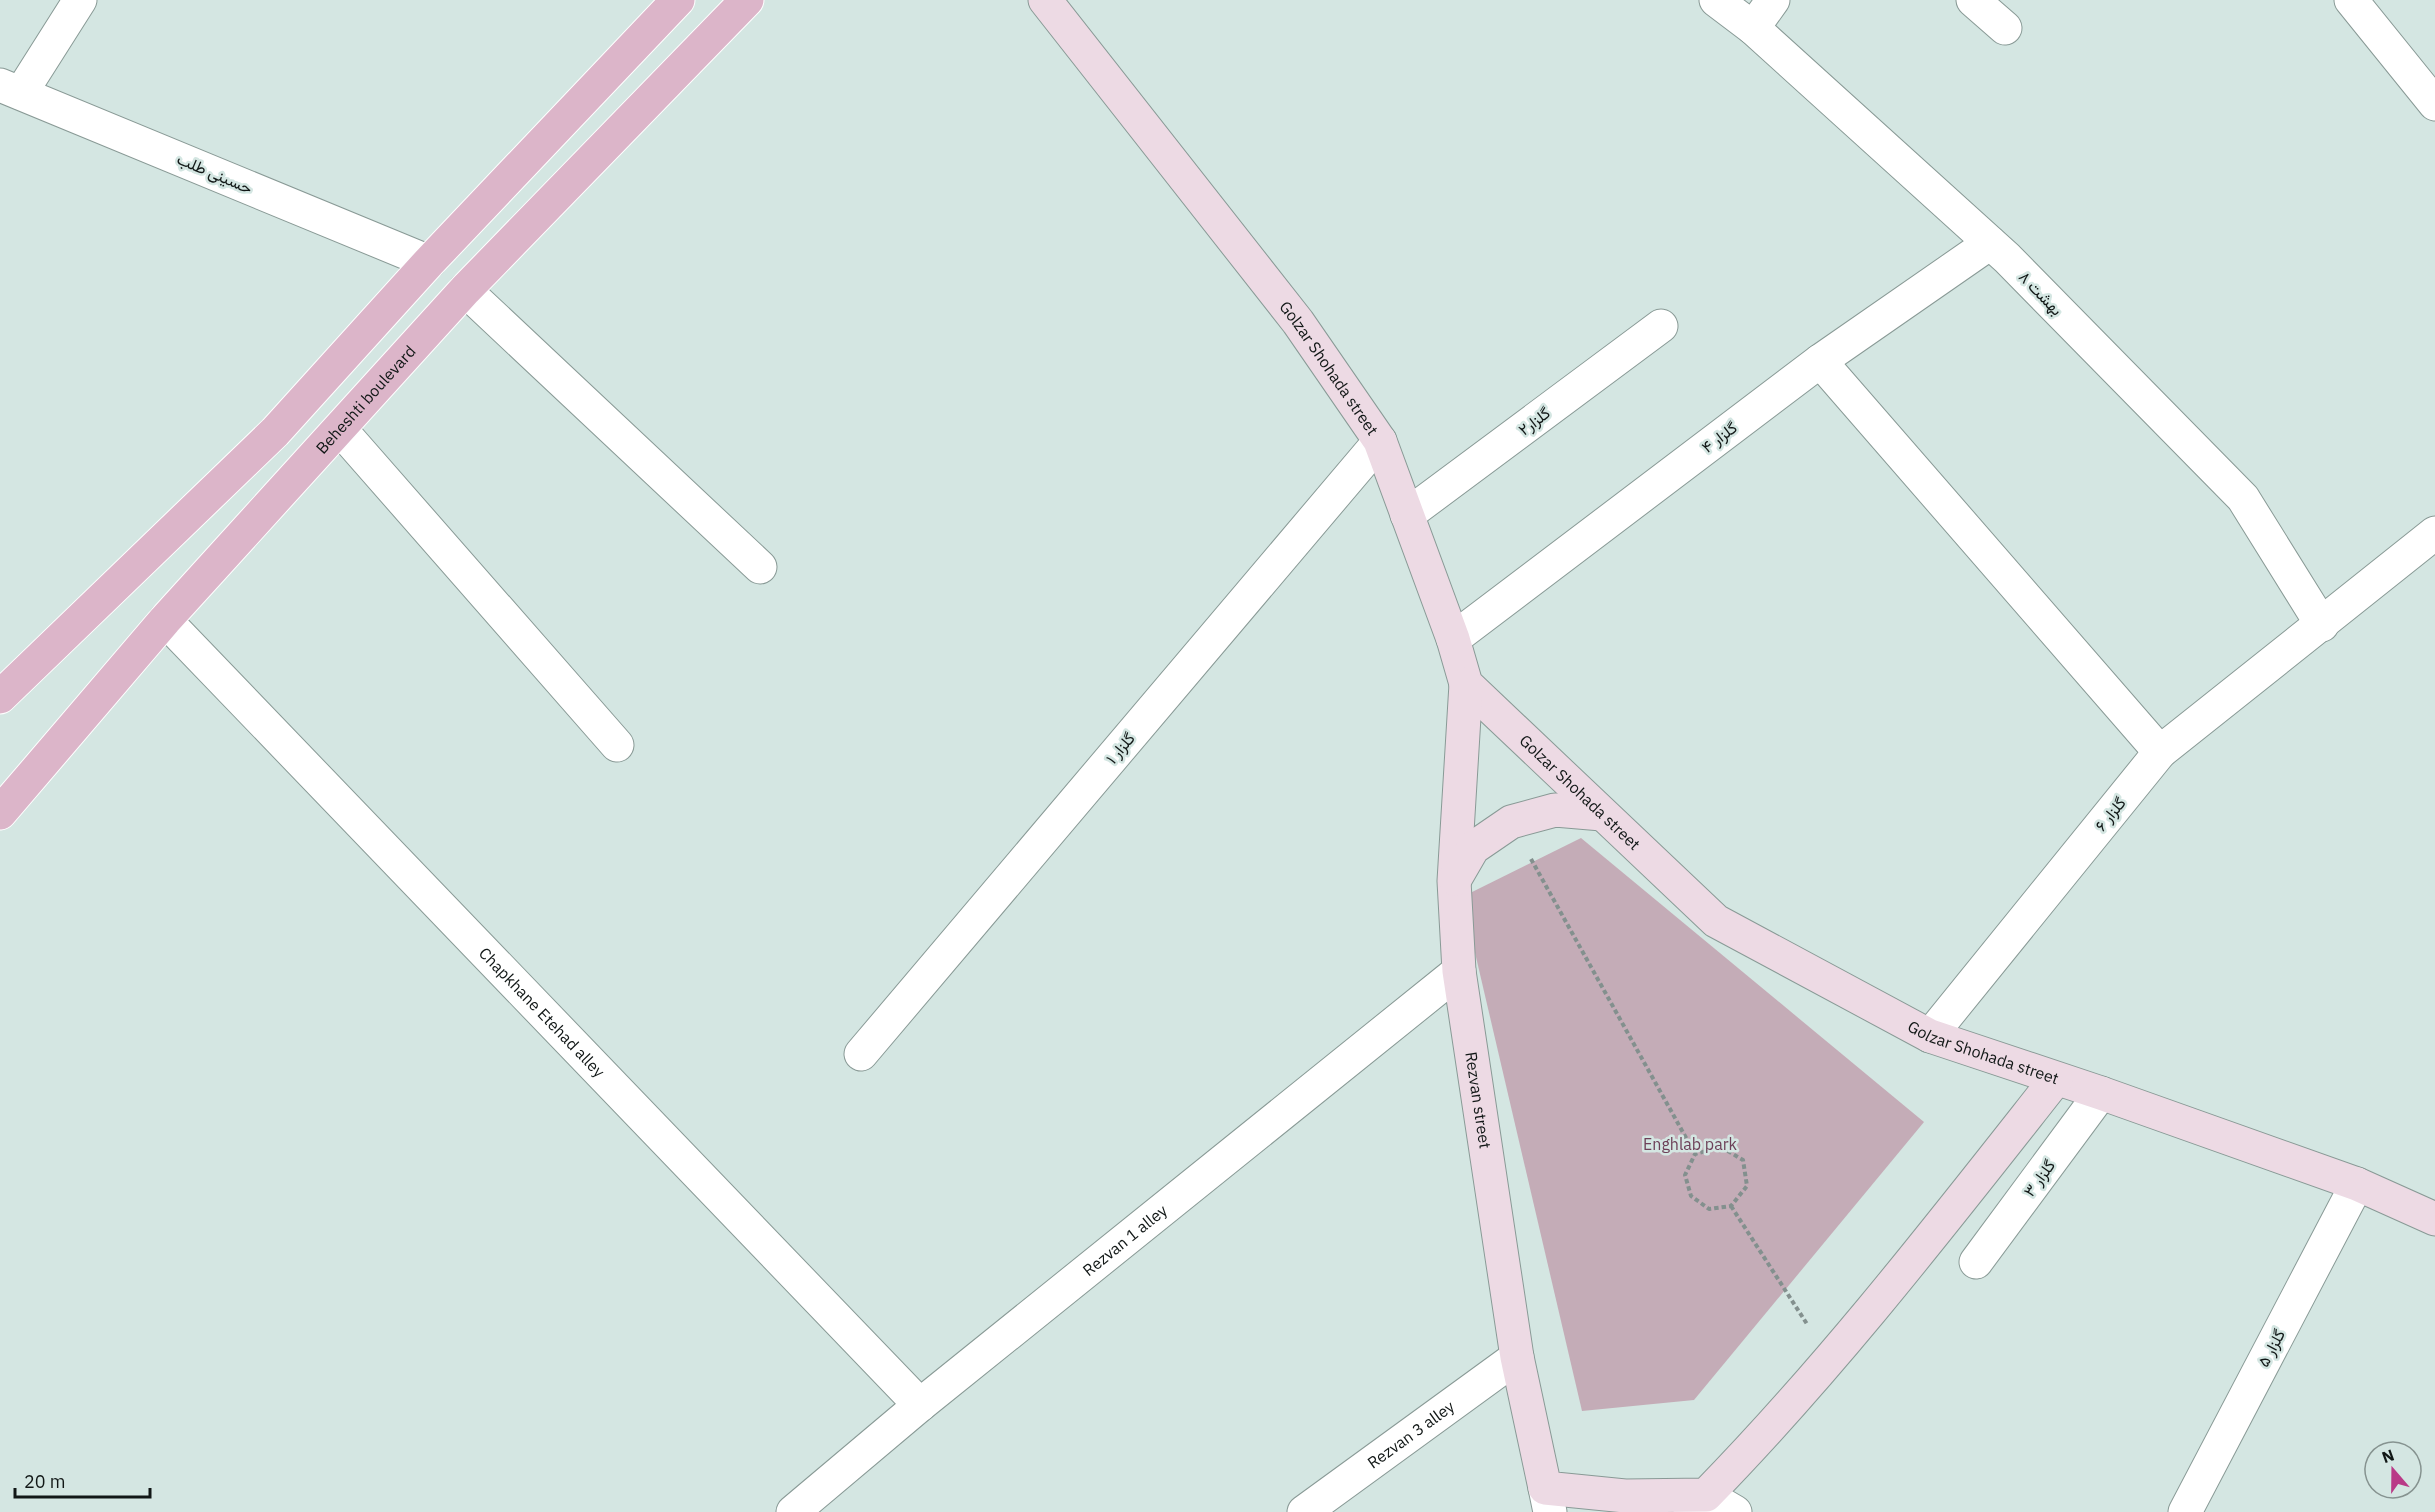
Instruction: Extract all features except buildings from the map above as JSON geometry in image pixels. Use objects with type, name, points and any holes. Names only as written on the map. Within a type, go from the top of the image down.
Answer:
[{"type":"main road","points":[[0,697],[275,432],[429,262],[678,0]]},
{"type":"main road","name":"Beheshti boulevard","points":[[0,813],[165,620],[465,290],[747,0]]},
{"type":"main road","name":"Golzar Shohada street","points":[[1052,5],[1298,322],[1380,441],[1453,639],[1466,684],[1716,921],[1930,1036],[2101,1093],[2357,1184],[2435,1219]]},
{"type":"main road","name":"Rezvan street","points":[[1466,684],[1454,881],[1459,971],[1517,1357],[1548,1500]]},
{"type":"main road","points":[[1454,881],[1473,848],[1511,822],[1555,810],[1602,814]]},
{"type":"main road","points":[[1548,1500],[1625,1496],[1698,1504],[1772,1428],[1932,1235],[2056,1079]]},
{"type":"street","points":[[10,89],[80,0]]},
{"type":"street","name":"بهشت ۸","points":[[1716,0],[1753,28],[1990,243],[2242,498],[2322,625]]},
{"type":"street","points":[[1753,28],[1773,0]]},
{"type":"street","points":[[1973,0],[2005,28]]},
{"type":"street","points":[[2351,0],[2435,104]]},
{"type":"street","name":"حسینی طلب","points":[[10,89],[429,262]]},
{"type":"street","name":"گلزار ۴","points":[[1453,639],[1820,361],[1990,243]]},
{"type":"street","points":[[465,290],[759,567]]},
{"type":"street","name":"گلزار۲","points":[[1407,515],[1661,326]]},
{"type":"street","points":[[1820,361],[2160,752]]},
{"type":"street","points":[[340,429],[617,745]]},
{"type":"street","name":"گلزار ۱","points":[[861,1054],[1380,441]]},
{"type":"street","name":"گلزار ۶","points":[[1930,1036],[2160,752],[2435,533]]},
{"type":"street","name":"Chapkhane Etehad alley","points":[[165,620],[920,1405]]},
{"type":"street","name":"Rezvan 1 alley","points":[[793,1512],[920,1405],[1459,971]]},
{"type":"street","name":"گلزار ۳","points":[[1976,1262],[2101,1093]]},
{"type":"street","name":"گلزار ۵","points":[[2186,1512],[2357,1184]]},
{"type":"street","name":"Rezvan 3 alley","points":[[1304,1512],[1517,1357]]},
{"type":"street","points":[[1698,1504],[1735,1512]]},
{"type":"path","points":[[1511,822],[1695,1154]]},
{"type":"path","points":[[1721,1147],[1743,1160],[1748,1186],[1731,1206],[1709,1209],[1691,1196],[1685,1175],[1695,1154],[1721,1147]]},
{"type":"path","points":[[1731,1206],[1830,1359]]},
{"type":"green space","name":"Enghlab park","points":[[1581,838],[1924,1122],[1694,1400],[1582,1411],[1462,897]]}]
